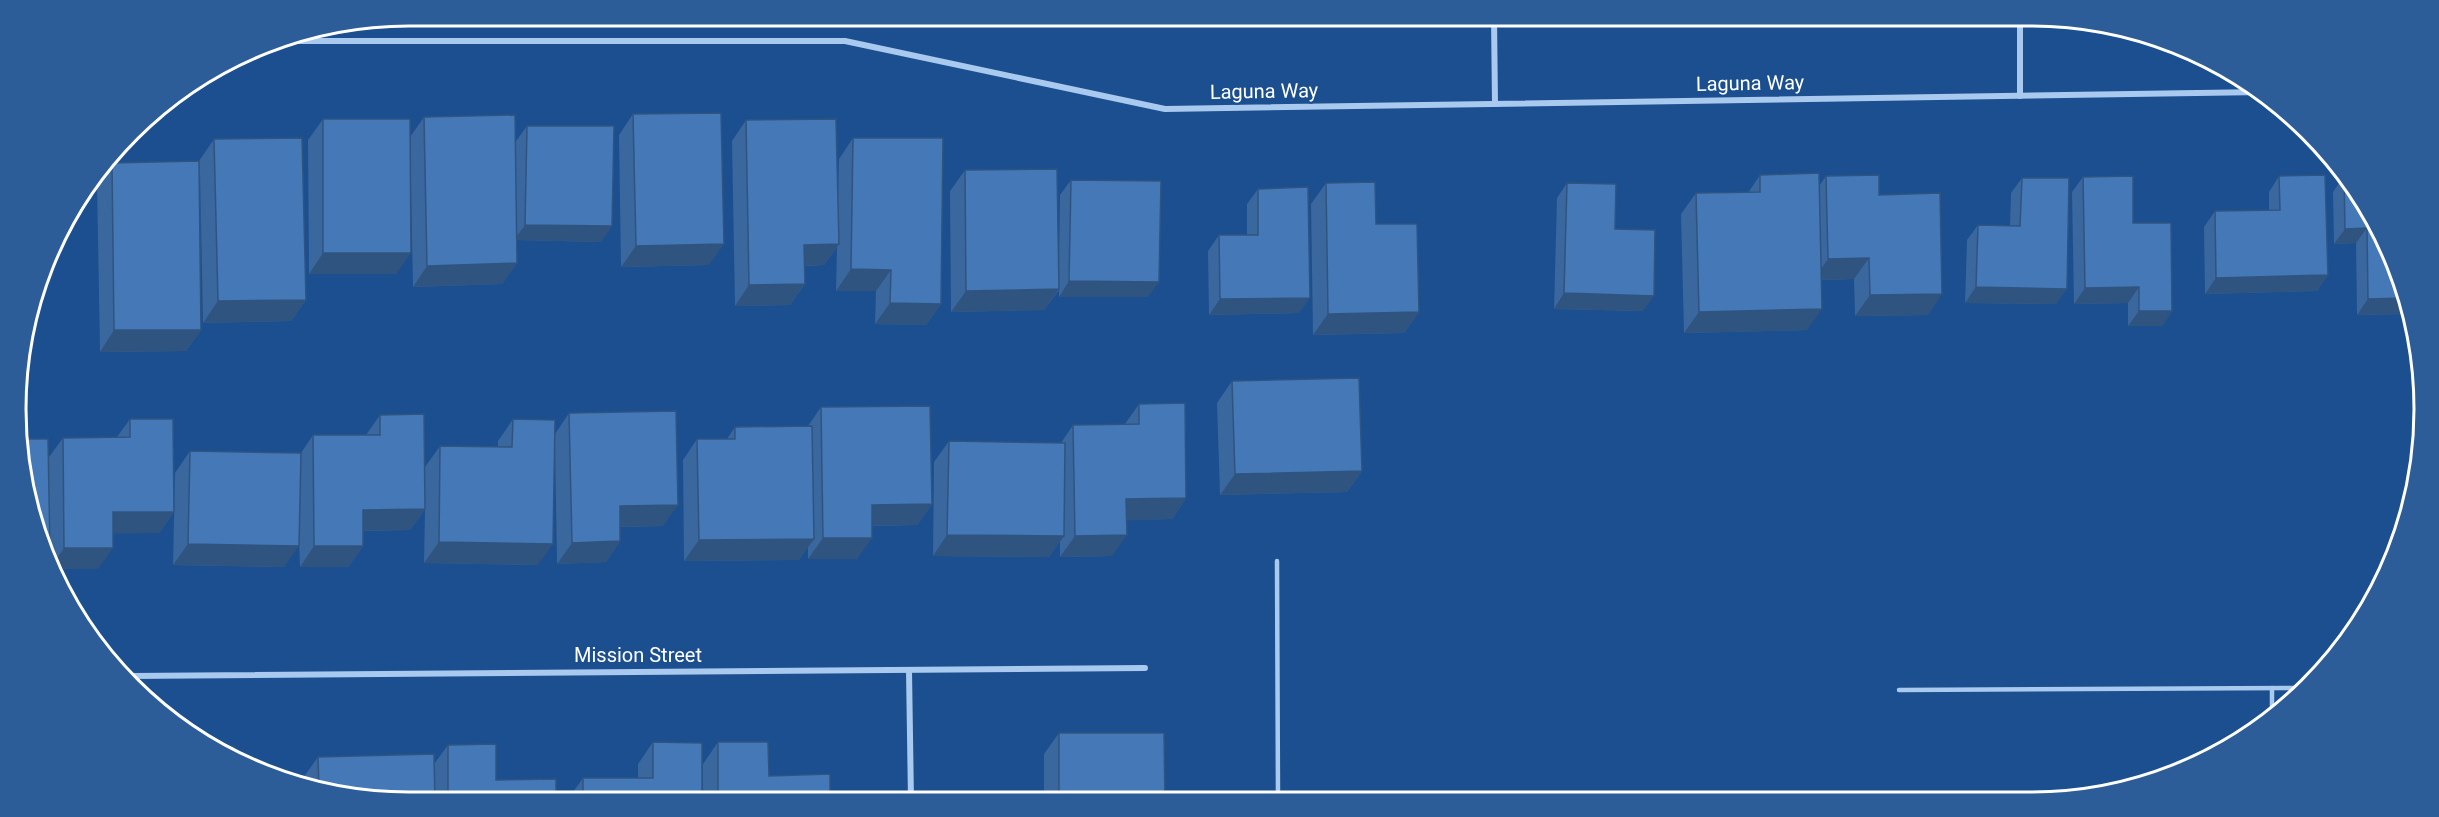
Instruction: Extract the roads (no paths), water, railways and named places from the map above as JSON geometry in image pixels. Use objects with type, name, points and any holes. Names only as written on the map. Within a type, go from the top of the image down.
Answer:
[{"type":"street","points":[[1494,26],[1496,104]]},
{"type":"street","points":[[2020,26],[2020,96]]},
{"type":"street","name":"Laguna Way","points":[[302,41],[845,41],[1166,108],[2246,92]]},
{"type":"street","name":"Mission Street","points":[[135,676],[1145,668]]},
{"type":"street","points":[[909,670],[911,792]]},
{"type":"lane","points":[[1277,561],[1278,792]]},
{"type":"lane","points":[[2272,688],[2272,705]]},
{"type":"lane","points":[[1899,690],[2291,688]]}]
